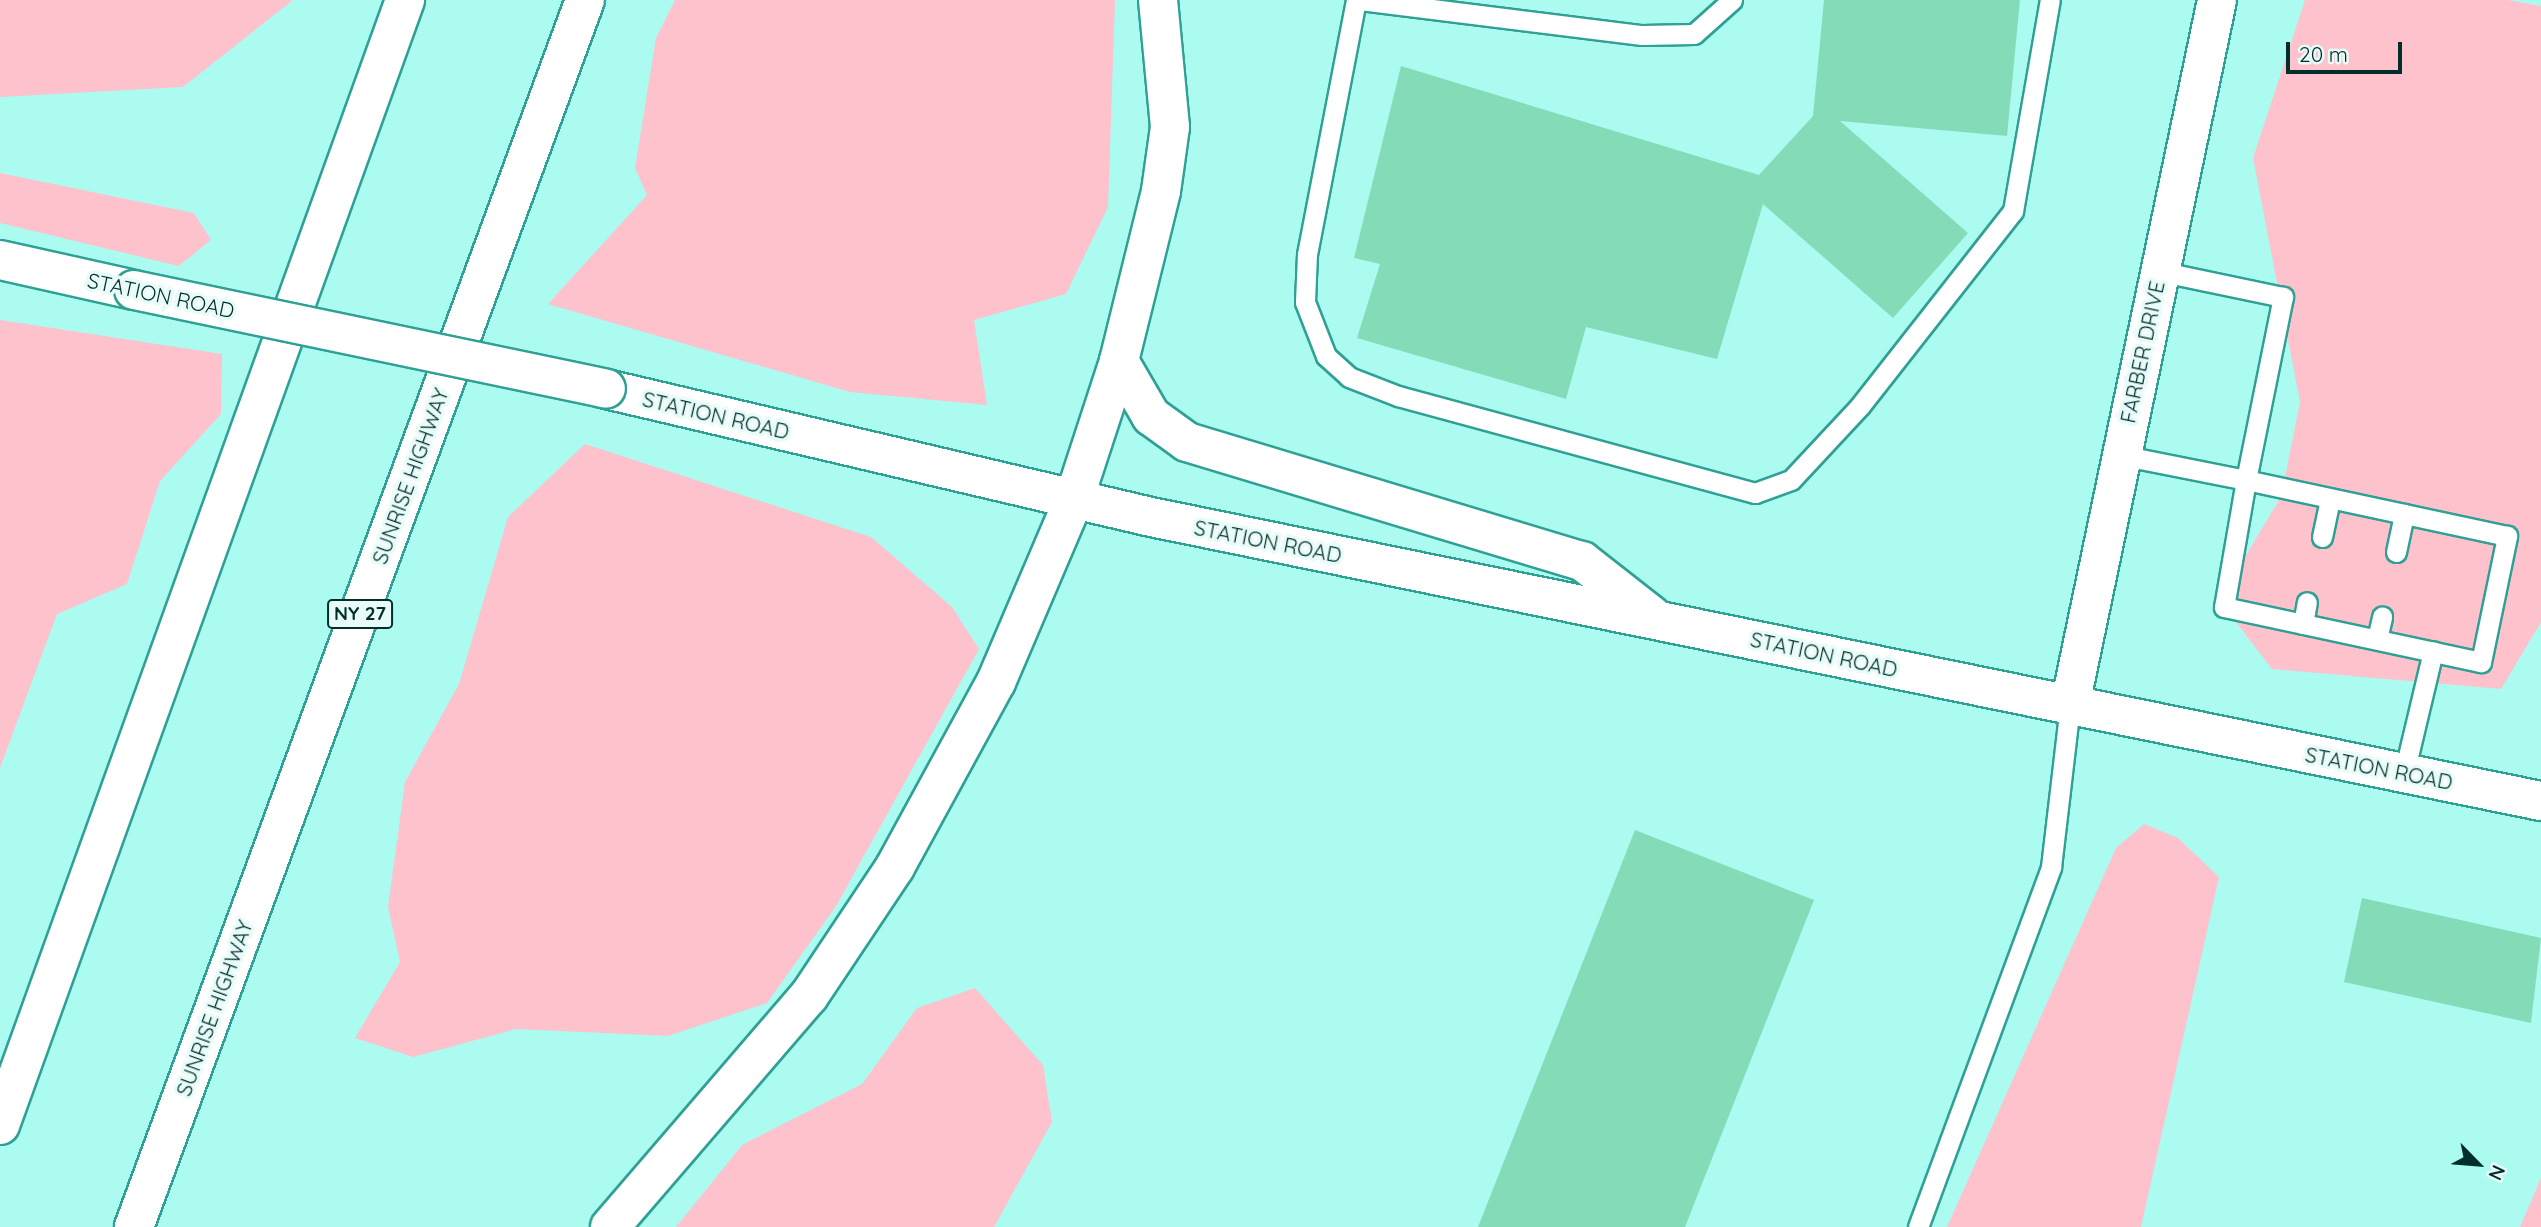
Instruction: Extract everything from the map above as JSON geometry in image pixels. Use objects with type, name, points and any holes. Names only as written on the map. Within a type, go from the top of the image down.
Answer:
[{"type":"main road","points":[[0,1125],[405,0]]},
{"type":"main road","name":"SUNRISE HIGHWAY","points":[[134,1227],[585,0]]},
{"type":"main road","points":[[610,1227],[809,996],[895,867],[996,682],[1074,499],[1119,360],[1150,245],[1170,127],[1158,0]]},
{"type":"main road","name":"FARBER DRIVE","points":[[2070,705],[2217,0]]},
{"type":"main road","name":"STATION ROAD","points":[[0,260],[606,389],[1074,499],[2541,801]]},
{"type":"main road","points":[[1119,360],[1151,416],[1187,442],[1582,561],[1656,619]]},
{"type":"lane","points":[[1732,0],[1695,34],[1642,35],[1358,0],[1307,254],[1305,302],[1326,356],[1349,377],[1398,396],[1755,493],[1791,480],[1860,406],[2013,211],[2050,0]]},
{"type":"lane","points":[[2120,455],[2246,480],[2507,536],[2481,662],[2224,607],[2246,480],[2283,298],[2159,271]]},
{"type":"lane","points":[[2322,537],[2330,499]]},
{"type":"lane","points":[[2396,552],[2404,514]]},
{"type":"lane","points":[[2302,624],[2307,601]]},
{"type":"lane","points":[[2377,639],[2382,617]]},
{"type":"lane","points":[[2404,773],[2433,651]]},
{"type":"lane","points":[[1918,1227],[2051,867],[2070,705]]},
{"type":"shaded area","points":[[0,0],[293,0],[183,87],[0,97]]},
{"type":"shaded area","points":[[675,0],[1115,0],[1108,207],[1066,294],[974,320],[987,405],[850,392],[548,304],[647,195],[635,168],[656,38]]},
{"type":"shaded area","points":[[2305,0],[2508,0],[2541,6],[2541,622],[2501,689],[2272,669],[2226,609],[2240,565],[2281,497],[2300,402],[2253,158]]},
{"type":"shaded area","points":[[0,173],[194,213],[211,240],[179,266],[0,223]]},
{"type":"shaded area","points":[[0,320],[222,354],[221,414],[160,481],[127,584],[57,614],[0,768]]},
{"type":"shaded area","points":[[585,444],[871,537],[952,607],[979,649],[836,906],[767,1003],[668,1036],[516,1029],[413,1057],[355,1038],[400,962],[388,907],[405,782],[459,684],[508,517]]},
{"type":"shaded area","points":[[2144,824],[2178,838],[2219,877],[2141,1227],[1947,1227],[2116,848]]},
{"type":"shaded area","points":[[975,988],[1043,1065],[1052,1122],[994,1227],[676,1227],[742,1145],[862,1084],[917,1008]]},
{"type":"shaded area","points":[[2541,1178],[2541,1227],[2520,1227]]},
{"type":"building","points":[[1824,0],[2020,0],[2007,136],[1840,121],[1968,233],[1893,318],[1763,204],[1717,359],[1586,327],[1566,399],[1357,338],[1380,264],[1354,258],[1401,66],[1759,175],[1813,116]]},
{"type":"building","points":[[1635,830],[1814,900],[1685,1227],[1478,1227]]},
{"type":"building","points":[[2362,898],[2541,938],[2531,1023],[2344,982]]}]
